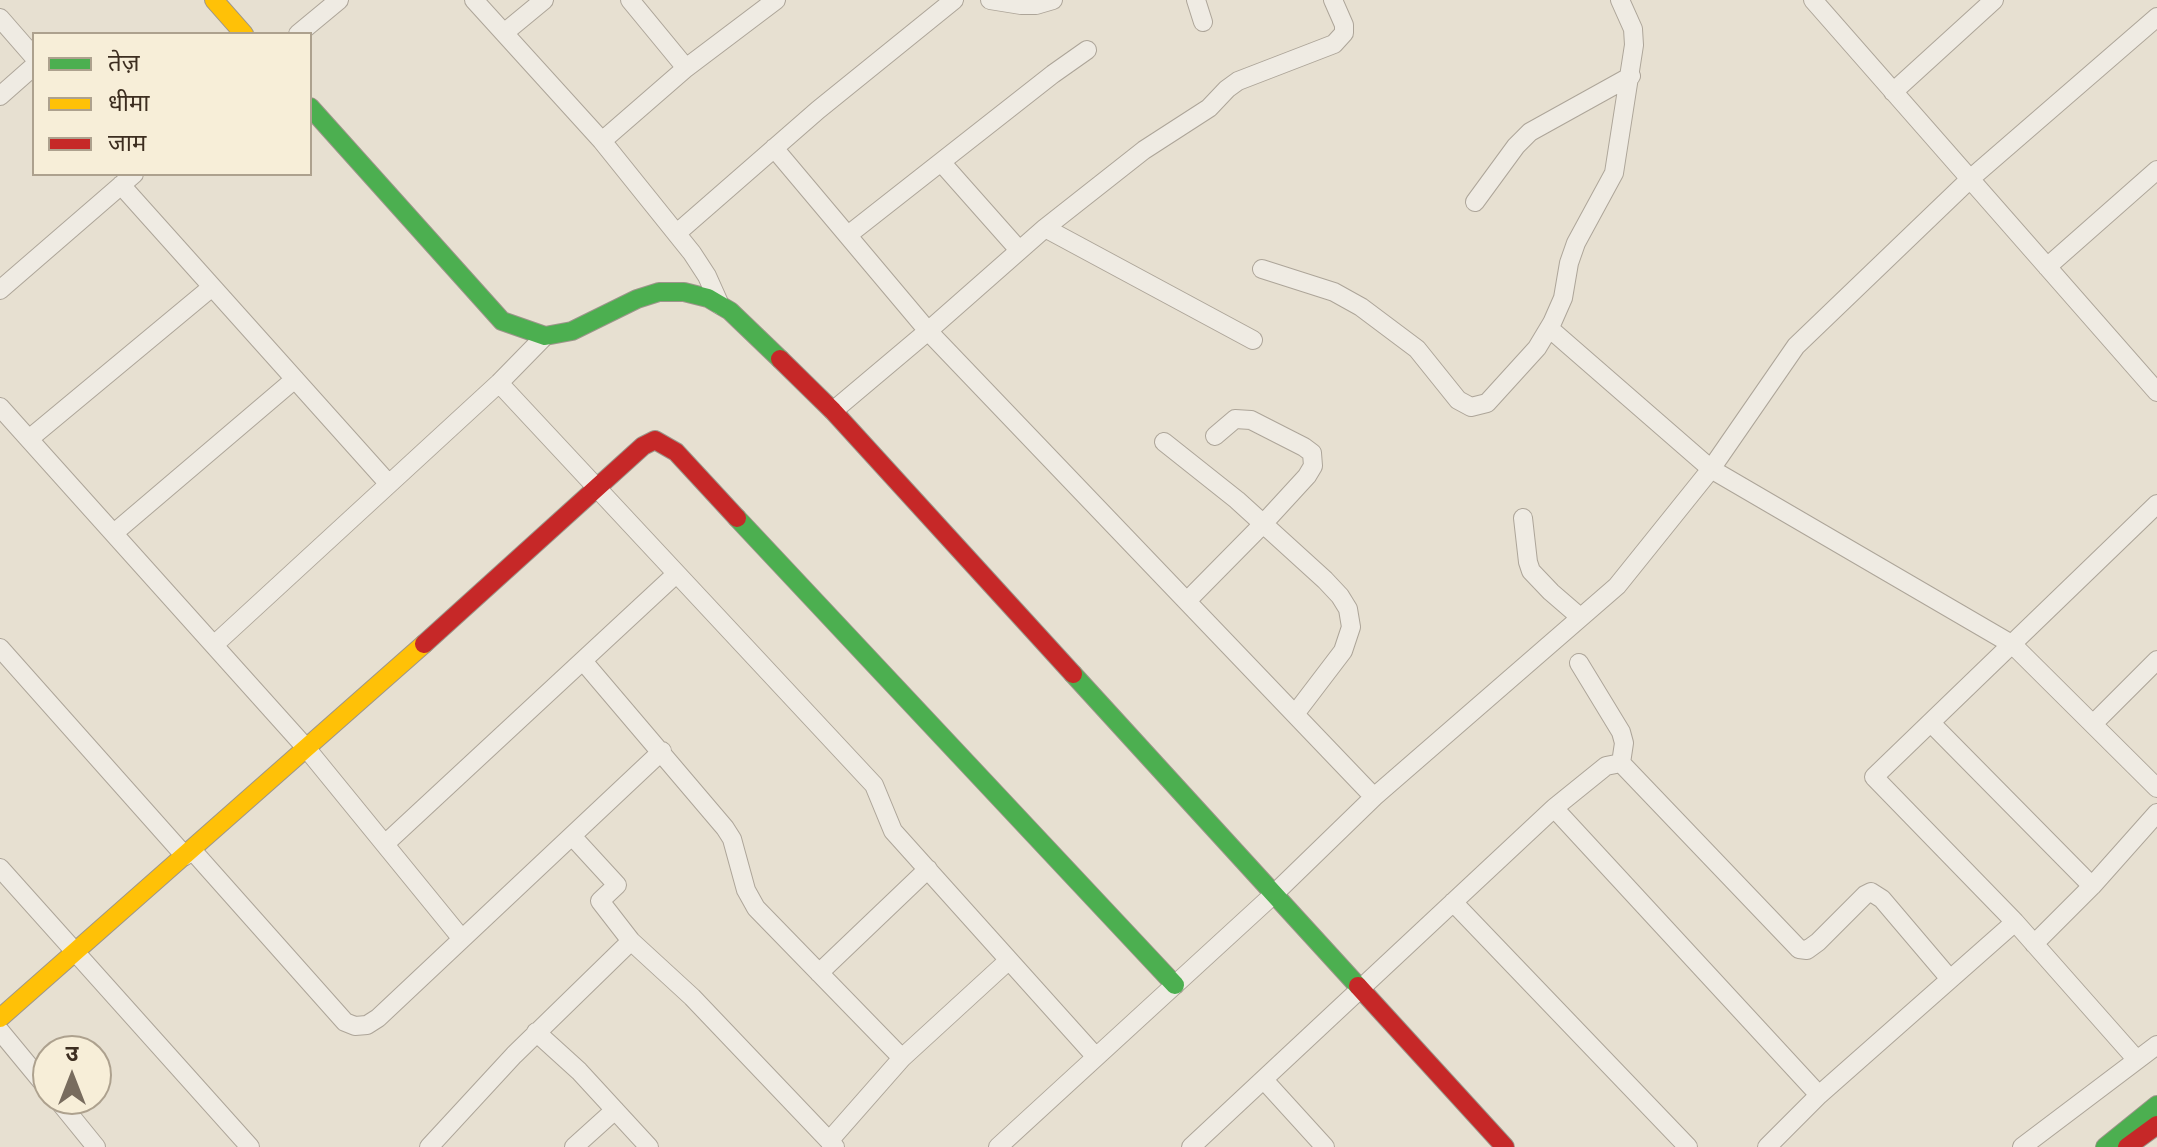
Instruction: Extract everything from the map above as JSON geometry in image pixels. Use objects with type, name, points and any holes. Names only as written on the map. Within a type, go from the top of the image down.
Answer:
[{"type":"main road","points":[[214,0],[242,32]]},
{"type":"main road","points":[[312,109],[502,321],[545,336],[572,331],[637,299],[659,292],[684,292],[708,298],[730,311],[833,411],[1505,1147]]},
{"type":"main road","points":[[0,1018],[307,749],[643,446],[655,440],[676,452],[1175,985]]},
{"type":"main road","points":[[2105,1147],[2157,1105]]},
{"type":"main road","points":[[2127,1147],[2157,1125]]},
{"type":"street","points":[[300,32],[339,0]]},
{"type":"street","points":[[474,0],[602,141],[677,233],[707,276],[720,305]]},
{"type":"street","points":[[504,33],[544,0]]},
{"type":"street","points":[[630,0],[686,68]]},
{"type":"street","points":[[602,141],[686,68],[776,0]]},
{"type":"street","points":[[677,233],[774,148],[954,0]]},
{"type":"street","points":[[990,0],[1021,5],[1053,0]]},
{"type":"street","points":[[1196,0],[1203,22]]},
{"type":"street","points":[[833,411],[1045,228],[1144,150],[1209,108],[1238,81],[1334,44],[1344,33],[1344,25],[1333,0]]},
{"type":"street","points":[[1262,269],[1334,292],[1361,307],[1417,349],[1458,400],[1471,407],[1487,403],[1537,348],[1549,328],[1563,298],[1576,243],[1614,173],[1631,76],[1633,29],[1620,0]]},
{"type":"street","points":[[1893,92],[1994,0]]},
{"type":"street","points":[[1824,4],[1893,92],[2157,392]]},
{"type":"street","points":[[998,1147],[1274,894],[1374,797],[1617,586],[1711,469],[1796,346],[1970,179],[2157,17]]},
{"type":"street","points":[[0,18],[32,55]]},
{"type":"street","points":[[848,235],[1087,50]]},
{"type":"street","points":[[0,96],[32,68]]},
{"type":"street","points":[[1475,202],[1530,132],[1631,76]]},
{"type":"street","points":[[774,148],[928,331],[1374,797]]},
{"type":"street","points":[[941,162],[1019,250]]},
{"type":"street","points":[[2047,267],[2155,174]]},
{"type":"street","points":[[0,290],[128,180],[212,287],[388,483]]},
{"type":"street","points":[[1045,228],[1253,340]]},
{"type":"street","points":[[29,439],[212,287]]},
{"type":"street","points":[[1549,328],[1711,469],[2013,645],[2157,788]]},
{"type":"street","points":[[214,645],[499,383],[545,336]]},
{"type":"street","points":[[114,533],[295,379]]},
{"type":"street","points":[[499,383],[874,785],[893,831],[1096,1057]]},
{"type":"street","points":[[0,407],[307,749],[462,939]]},
{"type":"street","points":[[1187,601],[1262,525],[1313,466],[1312,453],[1251,420],[1235,419],[1215,436]]},
{"type":"street","points":[[1164,442],[1237,500],[1325,580],[1348,609],[1351,627],[1343,651],[1295,714]]},
{"type":"street","points":[[2137,1060],[2015,922],[1874,777],[2157,504]]},
{"type":"street","points":[[1523,518],[1531,571],[1580,617]]},
{"type":"street","points":[[385,844],[675,575]]},
{"type":"street","points":[[0,648],[345,1022],[355,1026],[367,1025],[378,1018],[662,751]]},
{"type":"street","points":[[2093,724],[2157,660]]},
{"type":"street","points":[[583,661],[662,751],[732,839],[746,890],[756,908],[902,1058]]},
{"type":"street","points":[[1579,663],[1621,732],[1624,743],[1621,763]]},
{"type":"street","points":[[1931,723],[2092,886]]},
{"type":"street","points":[[1191,1147],[1554,808],[1606,766],[1621,763]]},
{"type":"street","points":[[1621,763],[1799,949],[1807,950],[1818,942],[1871,892],[1882,899],[1950,979]]},
{"type":"street","points":[[1554,808],[1819,1095]]},
{"type":"street","points":[[2034,944],[2092,886],[2157,813]]},
{"type":"street","points":[[572,836],[617,885],[600,901],[631,941],[692,997],[832,1144],[902,1058],[1009,960]]},
{"type":"street","points":[[0,868],[250,1147]]},
{"type":"street","points":[[819,973],[928,869]]},
{"type":"street","points":[[1453,902],[1688,1147]]},
{"type":"street","points":[[1767,1147],[1819,1095],[2015,922]]},
{"type":"street","points":[[429,1147],[536,1032],[631,941]]},
{"type":"street","points":[[0,1031],[32,1070]]},
{"type":"street","points":[[536,1032],[579,1071],[649,1147]]},
{"type":"street","points":[[2022,1147],[2157,1045]]},
{"type":"street","points":[[1264,1080],[1325,1147]]},
{"type":"street","points":[[574,1147],[615,1110]]},
{"type":"street","points":[[70,1115],[96,1147]]},
{"type":"traffic: fast","points":[[312,109],[502,321],[545,336],[572,331],[637,299],[659,292],[684,292],[708,298],[730,311],[780,359]]},
{"type":"traffic: fast","points":[[737,518],[1175,985]]},
{"type":"traffic: fast","points":[[1073,674],[1358,986]]},
{"type":"traffic: fast","points":[[2105,1147],[2157,1105]]},
{"type":"traffic: slow","points":[[214,0],[242,32]]},
{"type":"traffic: slow","points":[[0,1018],[424,644]]},
{"type":"traffic: jam","points":[[780,359],[833,411],[1073,674]]},
{"type":"traffic: jam","points":[[424,644],[643,446],[655,440],[676,452],[737,518]]},
{"type":"traffic: jam","points":[[1358,986],[1505,1147]]},
{"type":"traffic: jam","points":[[2127,1147],[2157,1125]]}]
